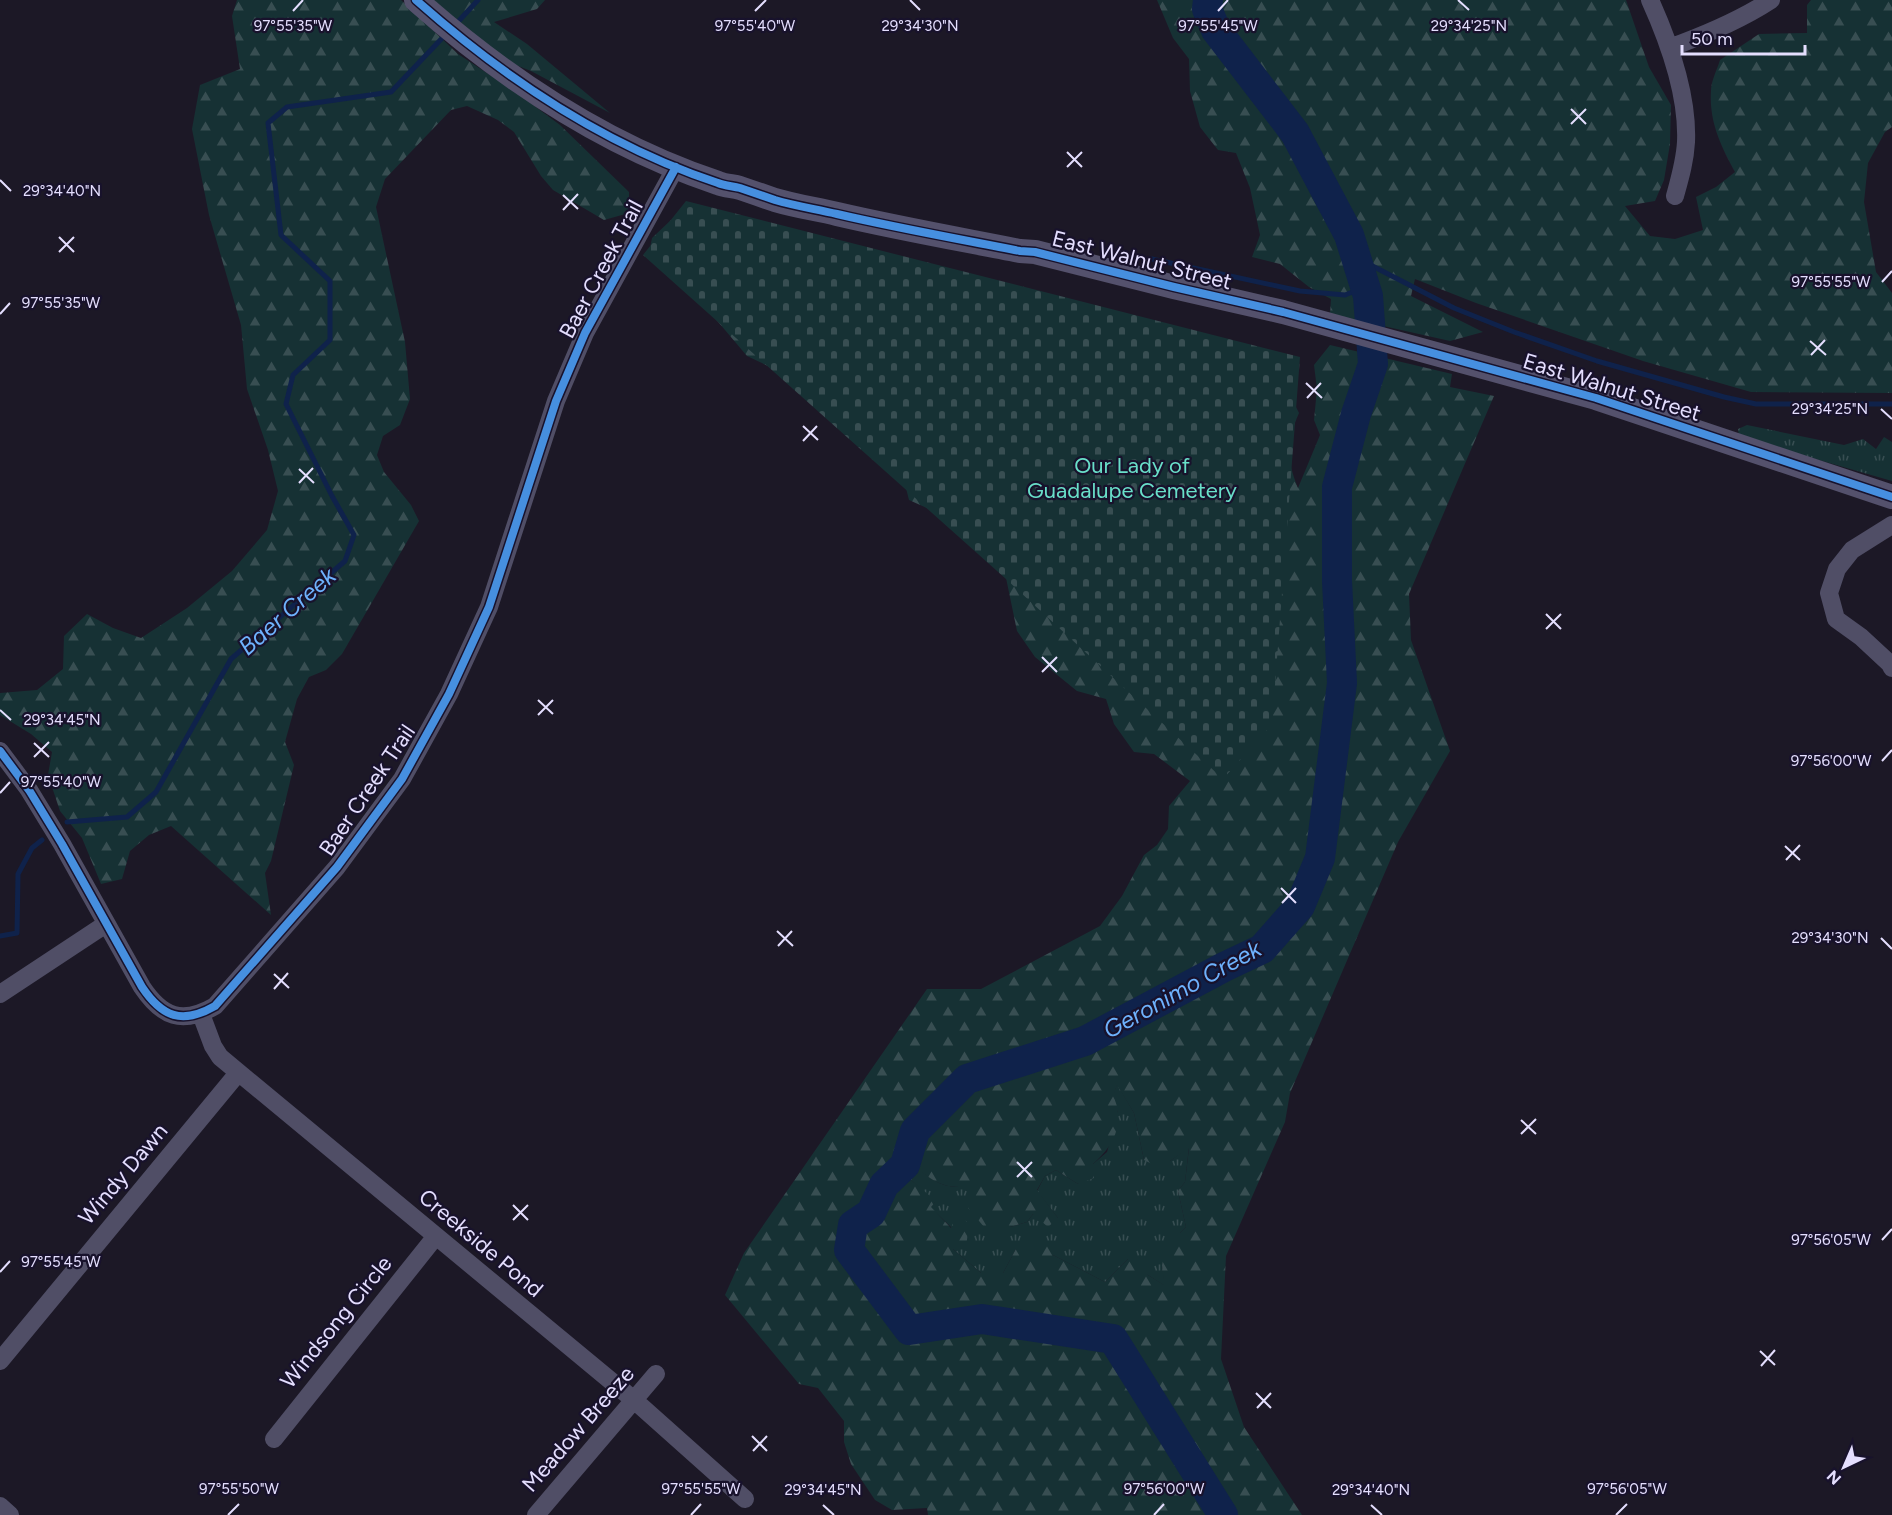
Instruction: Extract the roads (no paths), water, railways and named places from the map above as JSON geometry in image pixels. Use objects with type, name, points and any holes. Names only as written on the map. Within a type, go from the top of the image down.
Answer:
[{"type":"street","name":"East Walnut Street","points":[[416,0],[494,63],[561,109],[601,133],[720,184],[870,222],[1035,252],[1283,312],[1596,398],[1892,497]]},
{"type":"street","points":[[1650,0],[1670,48],[1686,115],[1683,168],[1675,196]]},
{"type":"street","points":[[1670,48],[1708,34],[1748,15],[1772,0]]},
{"type":"street","name":"Baer Creek Trail","points":[[201,1014],[215,1006],[337,867],[402,779],[444,704],[489,607],[556,401],[585,333],[676,167]]},
{"type":"street","points":[[1892,525],[1852,550],[1837,569],[1829,593],[1836,618],[1861,637],[1892,668]]},
{"type":"street","points":[[0,751],[29,790],[62,844],[141,987],[152,1002],[162,1011],[174,1015],[186,1017],[201,1014]]},
{"type":"street","points":[[0,994],[106,924]]},
{"type":"street","name":"Creekside Pond","points":[[201,1014],[213,1046],[220,1057],[634,1401],[745,1499]]},
{"type":"street","name":"Windy Dawn","points":[[0,1360],[238,1073]]},
{"type":"street","name":"Windsong Circle","points":[[274,1439],[436,1236]]},
{"type":"street","name":"Meadow Breeze","points":[[536,1515],[657,1374]]},
{"type":"street","points":[[0,1506],[10,1515]]},
{"type":"waterway","name":"Baer Creek","points":[[456,24],[478,0]]},
{"type":"waterway","name":"Geronimo Creek","points":[[1208,0],[1207,9],[1216,30],[1295,133],[1349,235],[1368,296],[1373,364],[1356,414],[1337,487],[1337,581],[1342,683],[1320,858],[1300,906],[1262,949],[1085,1041],[967,1079],[915,1131],[905,1165],[884,1185],[871,1213],[853,1225],[849,1250],[909,1330],[982,1319],[1113,1339],[1223,1515]]},
{"type":"waterway","name":"Baer Creek","points":[[67,822],[127,817],[156,792],[231,659],[345,561],[354,535],[286,404],[293,375],[330,340],[330,281],[281,235],[268,123],[287,107],[391,92],[447,33]]},
{"type":"waterway","points":[[1355,257],[1454,308],[1514,332],[1597,361],[1724,397],[1756,404],[1892,404]]},
{"type":"waterway","points":[[1152,259],[1300,291],[1345,295],[1365,287]]},
{"type":"waterway","name":"Baer Creek","points":[[0,936],[17,933],[18,874],[32,848],[42,840]]},
{"type":"park label","name":"Our Lady of Guadalupe Cemetery","points":[[1132,478]]}]
